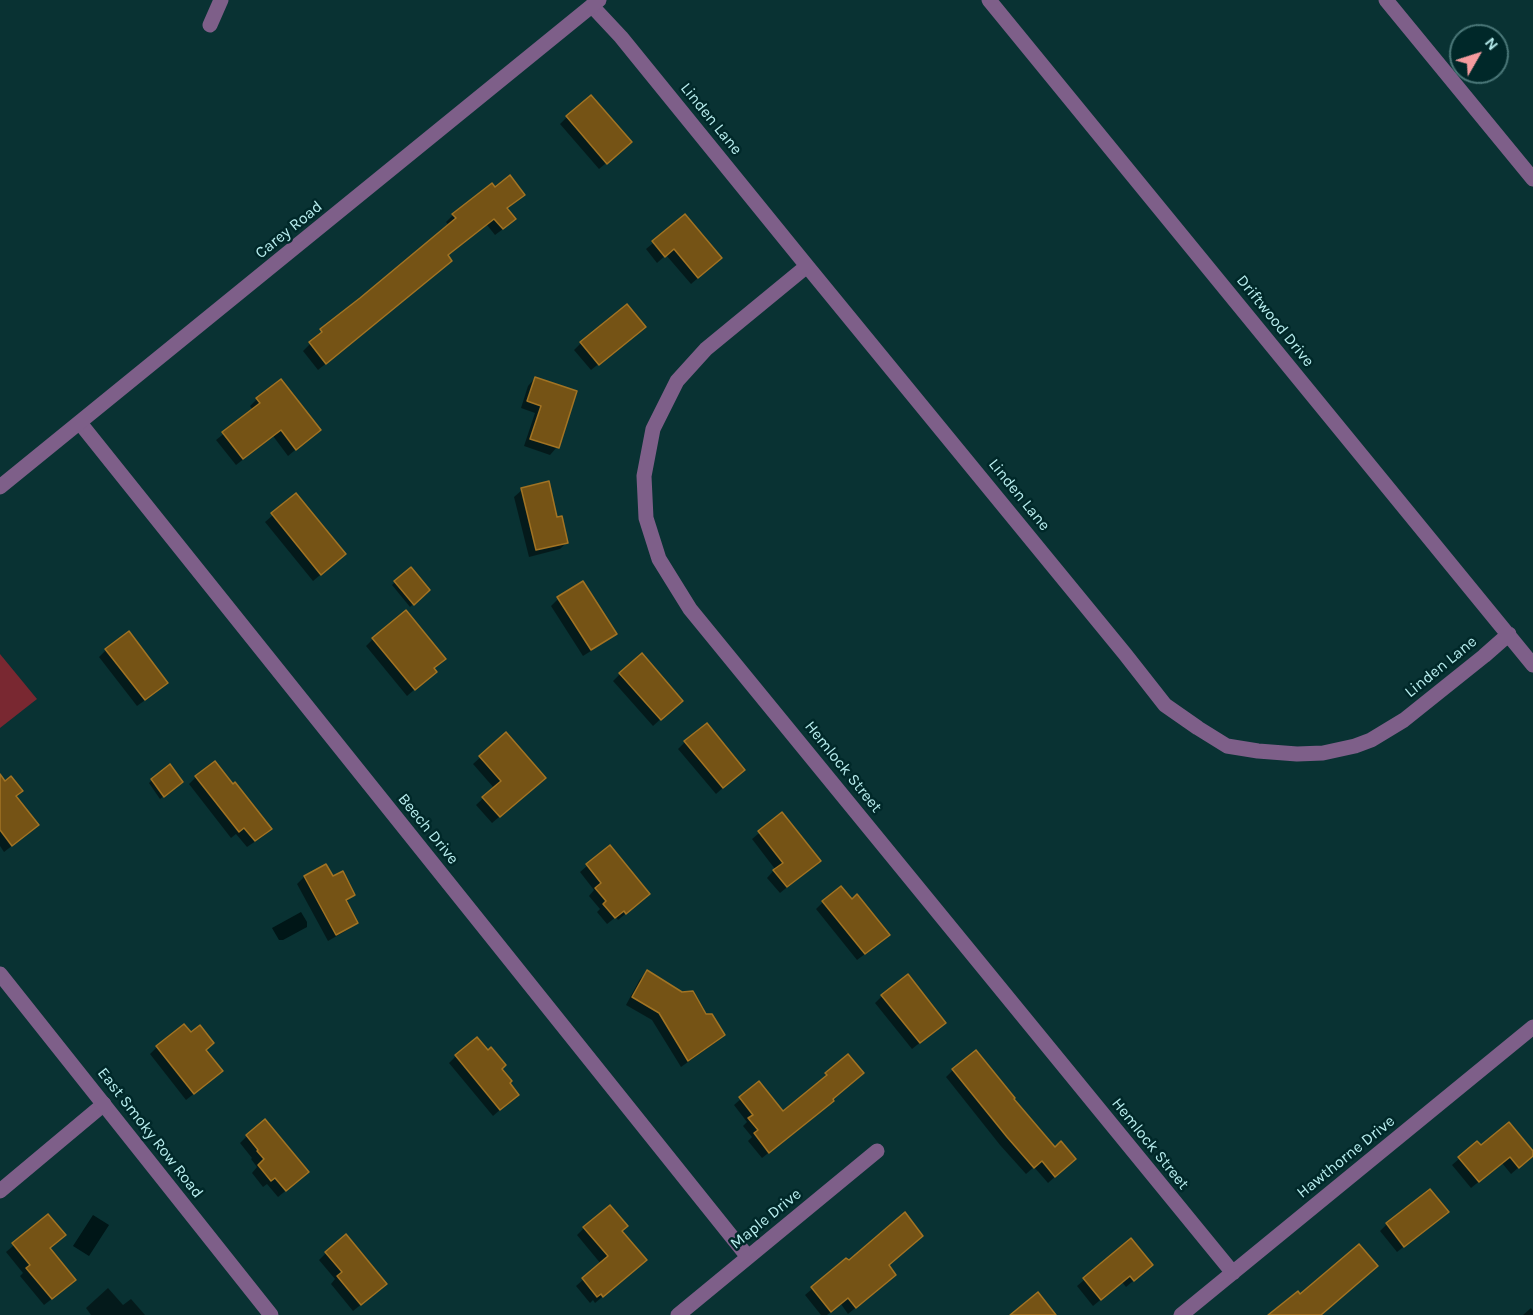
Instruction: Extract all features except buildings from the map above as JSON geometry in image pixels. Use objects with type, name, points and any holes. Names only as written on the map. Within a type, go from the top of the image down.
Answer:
[{"type":"street","points":[[210,25],[221,0]]},
{"type":"street","name":"Driftwood Drive","points":[[989,0],[1533,664]]},
{"type":"street","points":[[1386,0],[1533,179]]},
{"type":"street","name":"Linden Lane","points":[[596,3],[621,37],[1166,705],[1198,728],[1227,746],[1258,752],[1323,753],[1355,746],[1371,740],[1404,720],[1509,634]]},
{"type":"street","name":"Carey Road","points":[[0,487],[596,3]]},
{"type":"street","name":"Hemlock Street","points":[[807,266],[706,350],[677,381],[653,429],[644,476],[646,518],[659,559],[690,609],[1233,1273]]},
{"type":"street","name":"Beech Drive","points":[[80,423],[748,1257]]},
{"type":"street","name":"East Smoky Row Road","points":[[0,974],[272,1315]]},
{"type":"street","name":"Hawthorne Drive","points":[[1181,1315],[1533,1027]]},
{"type":"street","points":[[0,1191],[104,1104]]},
{"type":"street","name":"Maple Drive","points":[[678,1315],[877,1151]]},
{"type":"shaded area","points":[[0,654],[37,699],[0,728]]},
{"type":"shaded area","points":[[301,912],[307,922],[307,927],[279,940],[272,928]]},
{"type":"shaded area","points":[[93,1215],[109,1225],[89,1256],[73,1246]]}]
